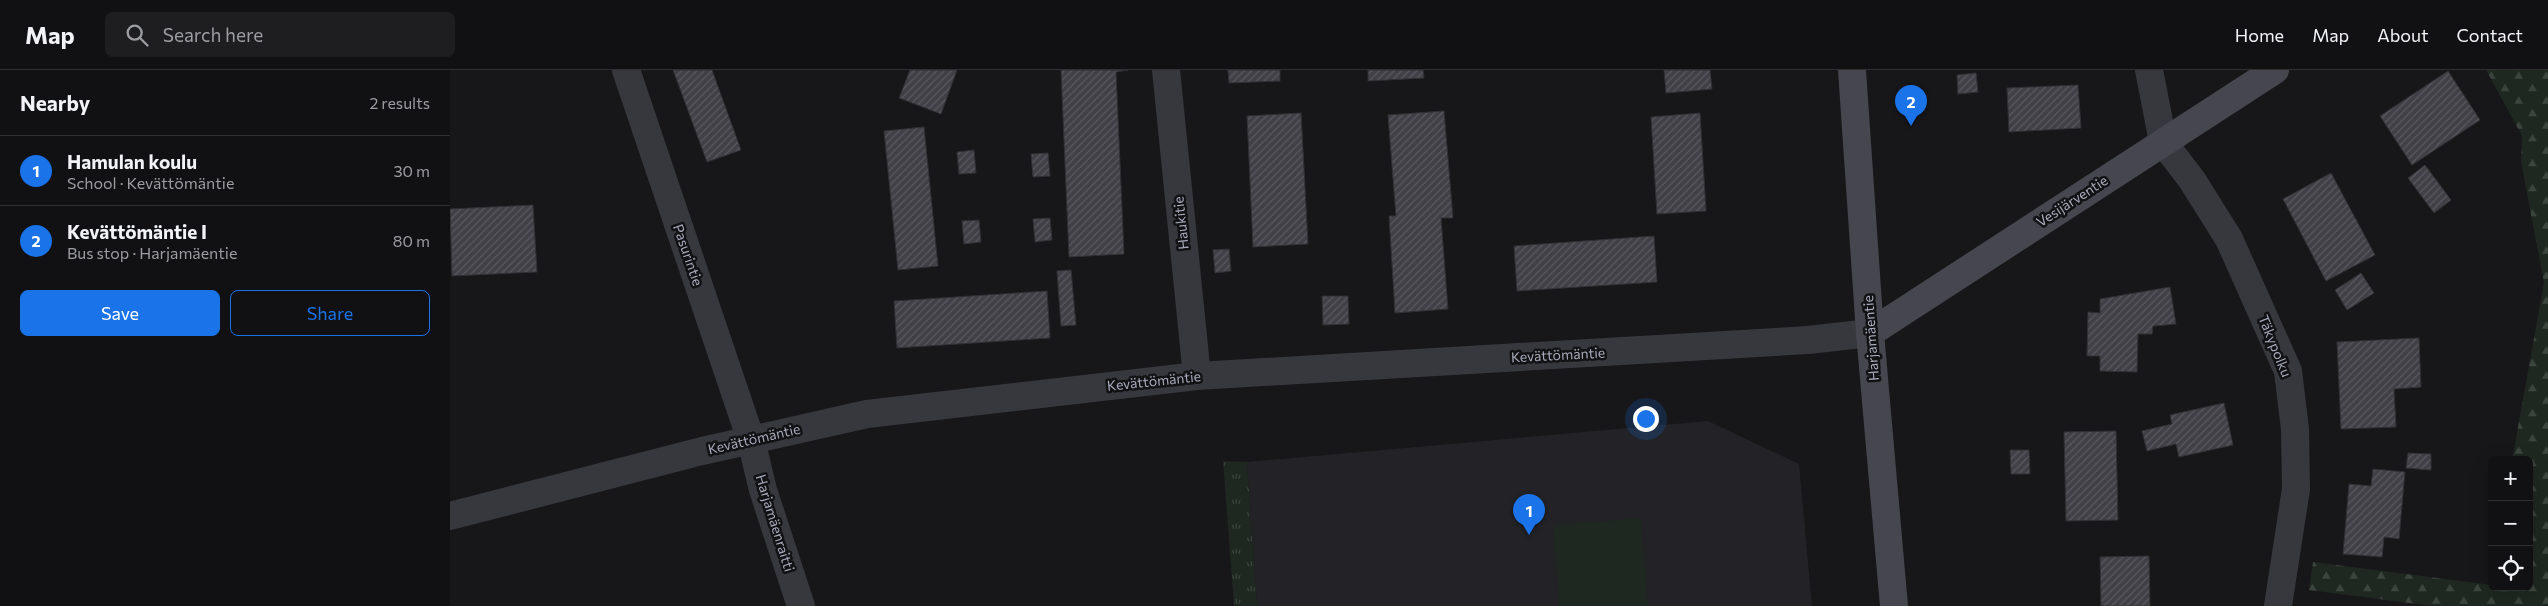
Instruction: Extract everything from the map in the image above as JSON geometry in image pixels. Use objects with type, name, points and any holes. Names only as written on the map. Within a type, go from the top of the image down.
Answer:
[{"type":"street","name":"Pasurintie","points":[[626,70],[752,440]]},
{"type":"street","name":"Haukitie","points":[[1166,70],[1197,376]]},
{"type":"street","name":"Harjamäentie","points":[[1852,70],[1870,333],[1894,606]]},
{"type":"street","points":[[2149,70],[2163,142]]},
{"type":"street","name":"Vesijärventie","points":[[1870,333],[2275,70]]},
{"type":"street","name":"Täkypolku","points":[[2163,142],[2192,180],[2230,239],[2288,371],[2295,429],[2296,489],[2278,606]]},
{"type":"street","name":"Kevättömäntie","points":[[450,516],[752,440],[867,414],[1197,376],[1798,341],[1870,333]]},
{"type":"street","name":"Harjamäenraitti","points":[[752,440],[763,490],[801,606]]},
{"type":"shaded area","points":[[1708,421],[1799,464],[1812,606],[1257,606],[1247,462]]},
{"type":"green space","points":[[2486,70],[2548,70],[2548,606],[2432,606],[2309,590],[2313,562],[2488,584],[2488,591],[2533,591],[2533,456],[2513,456],[2544,283],[2521,162],[2522,136]]},
{"type":"green space","points":[[1223,461],[1247,462],[1257,606],[1234,606]]},
{"type":"green space","points":[[1641,518],[1648,606],[1559,606],[1553,525]]},
{"type":"building","points":[[673,70],[712,70],[741,150],[707,162]]},
{"type":"building","points":[[910,70],[957,70],[941,114],[899,98]]},
{"type":"building","points":[[1061,70],[1128,70],[1116,72],[1124,254],[1069,257]]},
{"type":"building","points":[[1228,70],[1280,70],[1280,81],[1229,83]]},
{"type":"building","points":[[1368,70],[1423,70],[1424,78],[1368,81]]},
{"type":"building","points":[[1664,70],[1710,70],[1712,89],[1666,93]]},
{"type":"building","points":[[2448,71],[2480,120],[2412,165],[2380,116]]},
{"type":"building","points":[[1976,73],[1978,92],[1958,94],[1957,75]]},
{"type":"building","points":[[2078,85],[2081,128],[2009,132],[2007,88]]},
{"type":"building","points":[[1444,111],[1453,218],[1441,218],[1448,309],[1395,313],[1389,216],[1396,216],[1388,115]]},
{"type":"building","points":[[1301,113],[1308,244],[1253,247],[1247,116]]},
{"type":"building","points":[[1700,113],[1706,211],[1657,214],[1651,117]]},
{"type":"building","points":[[924,127],[938,266],[898,270],[884,131]]},
{"type":"building","points":[[974,150],[976,173],[959,174],[957,152]]},
{"type":"building","points":[[1048,153],[1050,176],[1033,177],[1031,154]]},
{"type":"building","points":[[2425,165],[2451,200],[2434,213],[2408,178]]},
{"type":"building","points":[[2331,173],[2375,255],[2326,281],[2283,199]]},
{"type":"building","points":[[533,205],[537,272],[452,276],[450,209]]},
{"type":"building","points":[[1050,218],[1052,240],[1035,242],[1033,219]]},
{"type":"building","points":[[979,220],[981,242],[964,244],[962,221]]},
{"type":"building","points":[[1654,236],[1657,282],[1517,291],[1514,246]]},
{"type":"building","points":[[1229,249],[1231,271],[1215,273],[1213,250]]},
{"type":"building","points":[[1071,270],[1076,325],[1061,326],[1057,271]]},
{"type":"building","points":[[2361,273],[2374,293],[2347,310],[2335,290]]},
{"type":"building","points":[[2170,287],[2176,324],[2153,326],[2152,334],[2138,334],[2137,372],[2100,371],[2100,356],[2087,356],[2088,312],[2100,313],[2100,299]]},
{"type":"building","points":[[1047,291],[1050,338],[897,348],[894,301]]},
{"type":"building","points":[[1322,296],[1348,296],[1349,324],[1323,325]]},
{"type":"building","points":[[2419,338],[2421,387],[2394,389],[2396,427],[2341,429],[2337,342]]},
{"type":"building","points":[[2224,403],[2233,445],[2179,457],[2176,444],[2147,451],[2142,431],[2172,424],[2170,415]]},
{"type":"building","points":[[2116,431],[2118,520],[2066,521],[2064,432]]},
{"type":"building","points":[[2010,450],[2029,450],[2030,474],[2011,474]]},
{"type":"building","points":[[2408,453],[2431,454],[2431,470],[2406,468]]},
{"type":"building","points":[[2373,469],[2405,472],[2399,539],[2384,537],[2382,557],[2343,554],[2349,484],[2371,486]]},
{"type":"building","points":[[2149,556],[2150,606],[2101,606],[2100,557]]},
{"type":"place","name":"Kevättömäntie I","points":[[1911,126]]},
{"type":"place","name":"Hamulan koulu","points":[[1529,535]]}]
